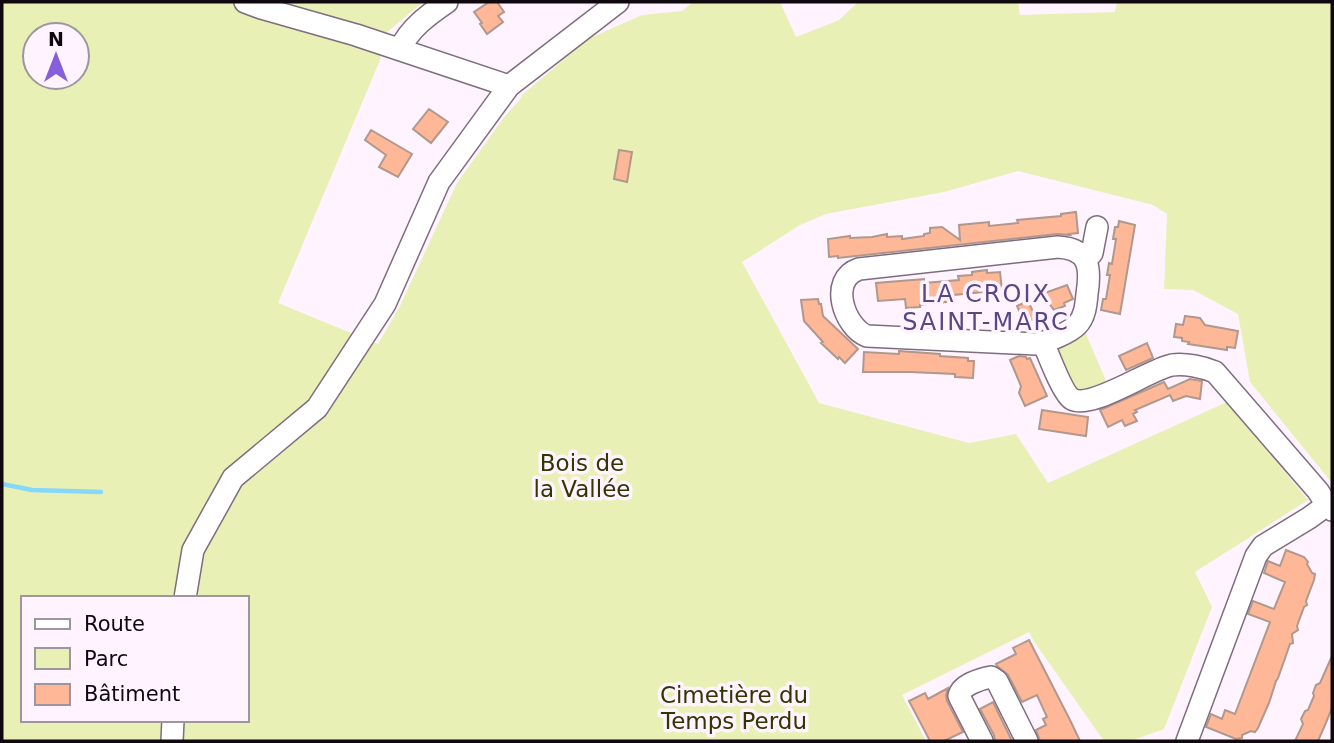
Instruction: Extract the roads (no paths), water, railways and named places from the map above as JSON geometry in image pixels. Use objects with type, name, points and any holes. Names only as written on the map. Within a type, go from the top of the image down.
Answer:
[{"type":"street","points":[[245,2],[400,49],[509,86]]},
{"type":"street","points":[[400,49],[414,28],[447,2]]},
{"type":"street","points":[[185,596],[193,550],[233,478],[317,408],[386,304],[439,182],[509,86],[618,2]]},
{"type":"street","points":[[1086,260],[1092,253],[1097,227]]},
{"type":"street","points":[[1058,247],[1073,249],[1086,260],[1090,273],[1083,315],[1076,326],[1043,342],[1022,344],[867,336],[856,330],[850,320],[842,295],[843,284],[849,274],[866,268],[1058,247]]},
{"type":"street","points":[[1043,342],[1065,390],[1071,399],[1075,400],[1091,400],[1170,366],[1210,370],[1219,375],[1330,508],[1263,546],[1256,555],[1187,741]]},
{"type":"street","points":[[982,741],[958,693],[962,688],[991,677],[997,681],[1027,741]]},
{"type":"street","points":[[172,741],[173,722]]},
{"type":"waterway","points":[[2,484],[32,490],[101,492]]},
{"type":"district","name":"LA CROIX SAINT-MARC","points":[[986,308]]},
{"type":"park label","name":"Bois de la Vallée","points":[[582,476]]},
{"type":"park label","name":"Cimetière du Temps Perdu","points":[[734,708]]}]
